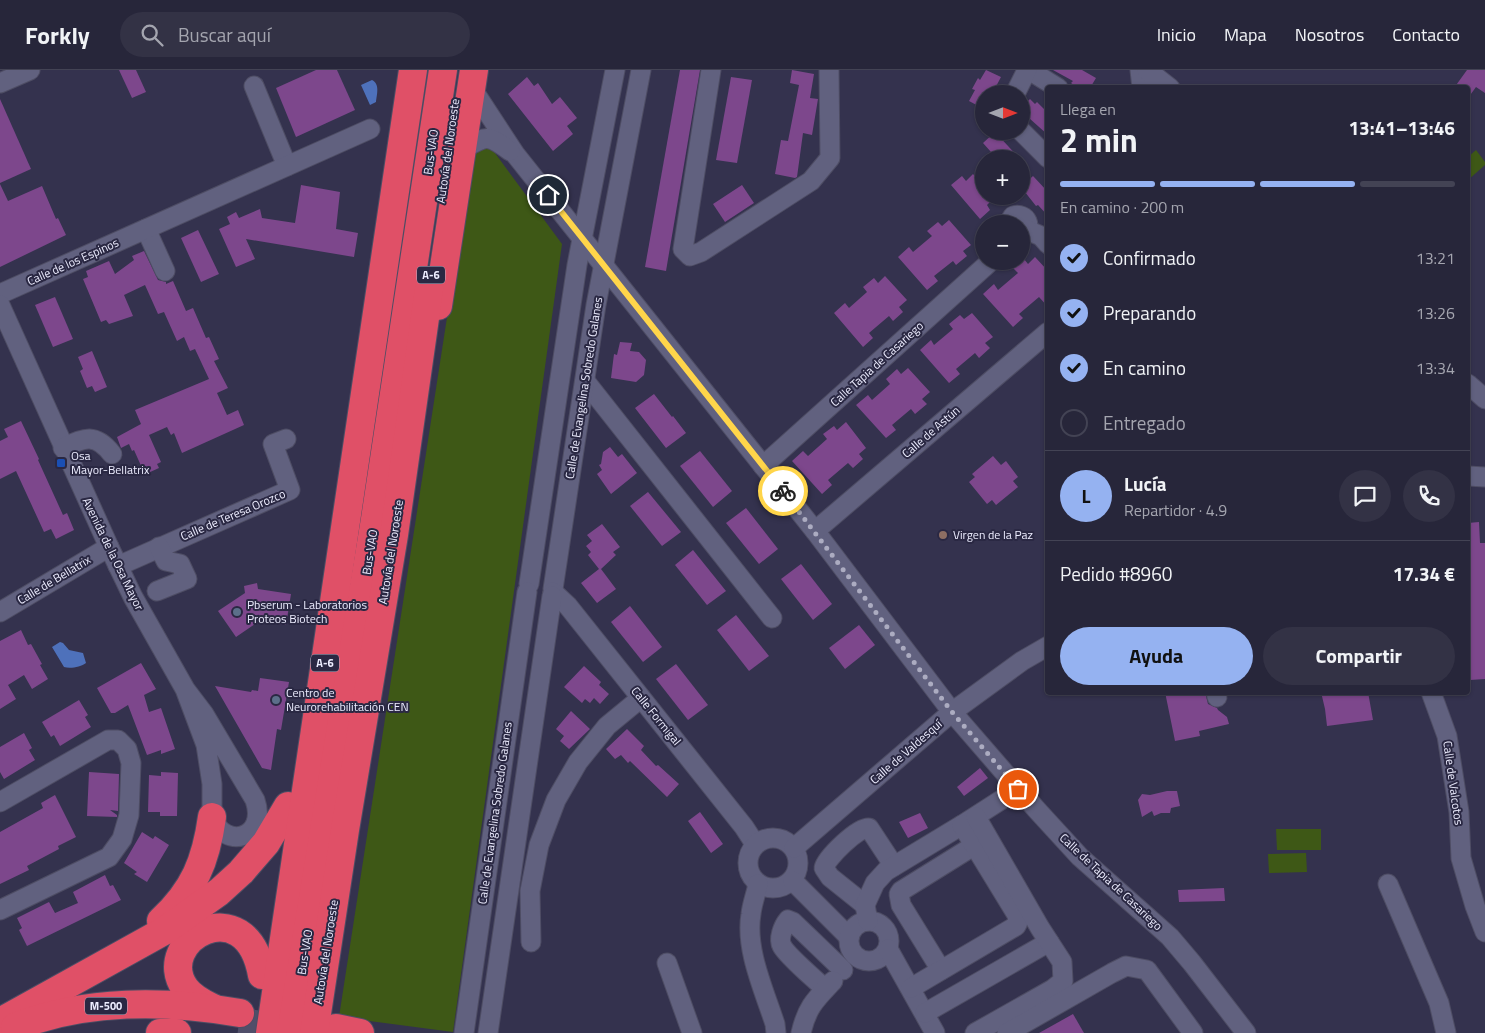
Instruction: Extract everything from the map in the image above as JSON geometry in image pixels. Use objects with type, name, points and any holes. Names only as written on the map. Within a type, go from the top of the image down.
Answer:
[{"type":"highway","name":"A-6","points":[[270,1033],[413,70]]},
{"type":"highway","name":"Bus-VAO","points":[[291,1033],[375,520],[443,70]]},
{"type":"highway","points":[[402,481],[419,431],[462,150],[468,75]]},
{"type":"highway","name":"Autovía del Noroeste","points":[[334,1032],[347,883],[344,830],[468,75]]},
{"type":"highway","points":[[291,1033],[298,951],[414,170]]},
{"type":"highway","points":[[262,975],[260,963],[252,946],[234,930],[218,927],[209,928],[196,934],[183,948],[178,969],[182,983],[189,993],[199,1001],[237,1019],[262,975],[288,806],[312,674],[341,465],[379,293]]},
{"type":"highway","points":[[0,1022],[164,931],[225,887],[246,867],[266,843],[288,806]]},
{"type":"highway","points":[[89,973],[153,928],[170,912],[191,884],[202,864],[212,817]]},
{"type":"highway","name":"M-500","points":[[1,1033],[59,1013],[100,1006],[145,1005],[237,1019]]},
{"type":"highway","name":"M-500","points":[[38,1033],[63,1025],[138,1016],[237,1019]]},
{"type":"highway","points":[[160,1033],[177,1033]]},
{"type":"street","points":[[0,83],[30,70]]},
{"type":"street","name":"Calle de Evangelina Sobredo Galanes","points":[[464,1031],[528,588],[582,238],[615,70]]},
{"type":"street","name":"Calle de Evangelina Sobredo Galanes","points":[[488,1031],[585,381],[604,266],[635,111],[641,70]]},
{"type":"street","points":[[711,70],[684,242],[684,250],[690,256],[701,252],[811,181],[830,158],[829,70]]},
{"type":"street","points":[[1020,85],[1028,70],[1053,85]]},
{"type":"street","points":[[1140,70],[1142,85]]},
{"type":"street","points":[[1147,70],[1166,85]]},
{"type":"street","points":[[468,75],[477,96],[516,154],[815,531],[952,712]]},
{"type":"street","points":[[254,86],[287,166]]},
{"type":"street","name":"Calle de los Espinos","points":[[0,294],[370,129]]},
{"type":"street","points":[[462,150],[476,140],[489,138],[516,154]]},
{"type":"street","points":[[1030,140],[1045,155]]},
{"type":"street","points":[[146,229],[165,271]]},
{"type":"street","points":[[1030,233],[1041,236],[1045,241]]},
{"type":"street","name":"Calle Tapia de Casariego","points":[[763,466],[981,270]]},
{"type":"street","name":"Avenida de la Osa Mayor","points":[[0,305],[5,328],[133,597],[185,689],[204,714],[255,800],[258,808],[258,821],[246,835],[231,836],[222,832],[212,817],[212,784],[206,745],[185,689]]},
{"type":"street","name":"Calle de Astún","points":[[815,531],[1045,335]]},
{"type":"street","points":[[585,381],[772,618]]},
{"type":"street","points":[[1470,386],[1485,399]]},
{"type":"street","points":[[63,448],[78,440],[91,439],[105,445],[112,454]]},
{"type":"street","name":"Calle de Teresa Orozco","points":[[118,566],[290,490],[273,444],[286,439]]},
{"type":"street","points":[[1470,476],[1485,477]]},
{"type":"street","name":"Calle de Bellatrix","points":[[0,612],[108,547]]},
{"type":"street","points":[[157,591],[187,579],[180,564],[166,561],[159,547]]},
{"type":"street","name":"Calle Formigal","points":[[528,588],[535,578],[543,578],[550,582],[552,592],[568,606],[744,827],[755,844]]},
{"type":"street","name":"Calle de Valdesquí","points":[[794,848],[952,712],[1022,661],[1045,648]]},
{"type":"street","name":"Calle de Valcotos","points":[[1432,695],[1447,736],[1459,812],[1461,858],[1485,932]]},
{"type":"street","points":[[531,942],[530,891],[540,845],[556,800],[578,762],[607,726],[641,698]]},
{"type":"street","name":"Calle de Tapia de Casariego","points":[[952,712],[1080,857],[1170,937],[1246,1033]]},
{"type":"street","points":[[0,802],[108,740],[118,740],[127,749],[131,763],[130,815],[122,838],[109,857],[0,910]]},
{"type":"street","points":[[894,866],[869,828],[865,827],[858,831],[827,860],[824,868],[830,877],[867,913],[875,921],[885,927],[890,938],[888,950],[880,958],[869,961],[858,958],[850,949],[849,937],[854,927],[864,921],[867,913],[875,883],[886,871],[1018,789]]},
{"type":"street","points":[[911,988],[1016,926],[1018,922],[1017,915],[975,845],[969,821]]},
{"type":"street","points":[[969,821],[1062,962],[1063,981],[1053,989],[975,1033]]},
{"type":"street","points":[[770,837],[784,839],[794,848],[799,863],[798,872],[793,881],[782,887],[772,889],[761,887],[752,878],[748,858],[755,844],[770,837]]},
{"type":"street","points":[[935,841],[948,863]]},
{"type":"street","points":[[941,970],[901,905],[899,894],[975,845]]},
{"type":"street","points":[[793,881],[849,937]]},
{"type":"street","points":[[758,884],[750,915],[750,936],[753,958],[776,1033]]},
{"type":"street","points":[[1388,884],[1439,1003],[1446,1033]]},
{"type":"street","points":[[825,989],[782,948],[781,936],[784,924],[788,920],[793,922],[844,970]]},
{"type":"street","points":[[925,1014],[1049,942]]},
{"type":"street","points":[[888,950],[935,1033]]},
{"type":"street","points":[[801,1033],[805,1015],[814,1000],[858,958]]},
{"type":"street","points":[[667,962],[692,1033]]},
{"type":"street","points":[[1007,1033],[1112,972],[1126,966],[1148,970],[1193,1033]]},
{"type":"green space","points":[[473,149],[492,149],[562,244],[453,1032],[339,1017]]},
{"type":"green space","points":[[1476,150],[1485,162],[1485,165],[1470,178],[1470,155]]},
{"type":"green space","points":[[1276,829],[1321,829],[1321,850],[1277,850]]},
{"type":"green space","points":[[1306,853],[1307,872],[1269,873],[1268,854]]},
{"type":"water","points":[[372,80],[376,84],[377,93],[376,102],[370,105],[361,85]]},
{"type":"water","points":[[60,642],[69,650],[83,653],[86,663],[81,666],[64,667],[52,647]]},
{"type":"building","points":[[119,70],[136,70],[146,92],[132,98]]},
{"type":"building","points":[[316,70],[337,70],[355,110],[296,137],[276,88]]},
{"type":"building","points":[[680,70],[700,70],[666,271],[645,267]]},
{"type":"building","points":[[792,70],[814,74],[810,98],[818,99],[812,135],[803,133],[797,177],[795,178],[775,174],[781,140],[788,141],[799,85],[790,83]]},
{"type":"building","points":[[986,70],[1001,77],[997,85],[975,85],[975,90],[972,89],[978,78],[980,80]]},
{"type":"building","points":[[1053,70],[1082,70],[1096,78],[1092,85],[1074,85],[1071,83],[1073,81]]},
{"type":"building","points":[[1467,70],[1485,70],[1485,93],[1476,87],[1470,95],[1470,85],[1456,85]]},
{"type":"building","points":[[527,77],[534,86],[538,83],[552,104],[560,97],[577,118],[567,126],[573,134],[553,151],[508,94]]},
{"type":"building","points":[[731,77],[752,80],[737,163],[716,160]]},
{"type":"building","points":[[975,90],[975,104],[969,101]]},
{"type":"building","points":[[0,99],[31,169],[0,183]]},
{"type":"building","points":[[1030,99],[1035,104],[1037,102],[1045,110],[1045,132],[1030,119]]},
{"type":"building","points":[[986,140],[1002,140],[1012,150],[989,150],[983,143]]},
{"type":"building","points":[[973,174],[975,176],[975,205],[987,205],[990,210],[984,215],[977,215],[951,185],[962,176],[966,181]]},
{"type":"building","points":[[1033,176],[1045,189],[1045,213],[1038,205],[1036,206],[1030,198],[1030,179]]},
{"type":"building","points":[[0,184],[8,201],[42,186],[56,219],[58,218],[66,235],[0,267]]},
{"type":"building","points":[[301,185],[340,192],[336,229],[358,233],[354,257],[246,239],[255,259],[236,267],[219,229],[230,224],[227,217],[236,212],[239,218],[260,209],[262,218],[295,223]]},
{"type":"building","points":[[742,185],[754,203],[725,222],[713,204]]},
{"type":"building","points":[[949,220],[971,245],[963,251],[967,256],[956,265],[953,261],[934,276],[938,281],[927,290],[898,257],[909,247],[913,252],[932,236],[927,231],[938,222],[942,226]]},
{"type":"building","points":[[198,230],[219,274],[201,282],[181,238]]},
{"type":"building","points":[[144,251],[158,280],[166,282],[166,284],[173,281],[186,311],[193,308],[206,338],[209,337],[219,359],[214,361],[228,388],[217,393],[227,415],[238,410],[244,425],[182,453],[174,433],[171,435],[167,427],[149,435],[161,462],[157,464],[159,468],[148,473],[145,466],[142,468],[134,450],[132,451],[129,444],[121,448],[117,437],[141,424],[135,410],[209,379],[195,349],[190,351],[184,337],[177,341],[164,312],[158,314],[145,285],[124,295],[133,316],[109,324],[106,320],[101,322],[83,279],[88,277],[86,271],[109,261],[115,274],[134,260],[132,256]]},
{"type":"building","points":[[1035,257],[1045,268],[1045,304],[1039,297],[1019,314],[1023,318],[1013,327],[983,294],[994,284],[998,290],[1018,273],[1015,270],[1030,270],[1030,262]]},
{"type":"building","points":[[885,276],[907,300],[899,307],[903,312],[893,321],[889,316],[869,333],[873,338],[863,347],[834,313],[845,303],[849,308],[867,292],[863,287],[874,278],[878,283]]},
{"type":"building","points":[[55,297],[73,339],[53,347],[35,305]]},
{"type":"building","points":[[972,313],[993,337],[985,343],[990,348],[979,358],[975,353],[956,369],[960,374],[949,383],[920,350],[931,340],[934,345],[953,329],[949,324],[960,315],[964,319]]},
{"type":"building","points":[[620,342],[632,343],[630,351],[639,352],[646,360],[644,375],[636,382],[611,378],[614,354],[617,355]]},
{"type":"building","points":[[92,351],[107,387],[95,392],[92,386],[87,388],[80,371],[83,369],[78,357]]},
{"type":"building","points":[[908,368],[930,392],[922,399],[927,404],[915,414],[911,409],[892,425],[896,430],[886,438],[856,405],[868,395],[872,400],[890,384],[886,379],[897,369],[901,374]]},
{"type":"building","points":[[654,394],[686,433],[666,448],[635,408]]},
{"type":"building","points":[[21,421],[63,515],[67,513],[74,530],[56,539],[51,529],[44,532],[16,471],[0,479],[0,441],[8,437],[4,429]]},
{"type":"building","points":[[846,422],[866,448],[859,454],[863,459],[853,468],[848,463],[828,480],[832,485],[822,494],[792,461],[803,451],[808,456],[827,439],[823,434],[834,426],[837,430]]},
{"type":"building","points":[[610,447],[618,457],[622,454],[637,473],[611,494],[597,474],[602,470],[599,465],[601,464],[603,452]]},
{"type":"building","points":[[700,451],[732,491],[713,507],[680,466]]},
{"type":"building","points":[[993,456],[1001,465],[1006,461],[1018,477],[1013,481],[1018,487],[996,505],[992,500],[987,504],[969,482],[975,477],[972,474]]},
{"type":"building","points":[[648,492],[681,532],[662,546],[630,506]]},
{"type":"building","points":[[746,508],[778,549],[759,564],[726,523]]},
{"type":"building","points":[[1479,522],[1480,543],[1485,543],[1485,679],[1470,680],[1470,523]]},
{"type":"building","points":[[602,524],[620,547],[613,552],[616,555],[601,569],[616,589],[597,603],[581,583],[599,569],[588,555],[591,552],[586,546],[592,541],[587,535]]},
{"type":"building","points":[[693,550],[726,591],[707,605],[675,565]]},
{"type":"building","points":[[801,564],[832,604],[813,620],[781,579]]},
{"type":"building","points":[[257,583],[258,589],[291,594],[286,625],[263,622],[255,624],[236,637],[218,611],[245,593],[244,586]]},
{"type":"building","points":[[630,606],[662,647],[643,662],[611,622]]},
{"type":"building","points":[[736,615],[769,656],[749,671],[717,630]]},
{"type":"building","points":[[859,625],[875,645],[845,669],[829,648]]},
{"type":"building","points":[[21,630],[28,645],[31,644],[48,679],[32,689],[24,675],[8,685],[16,699],[0,709],[0,641]]},
{"type":"building","points":[[141,663],[156,689],[144,695],[149,712],[161,708],[175,749],[161,754],[161,750],[147,755],[128,705],[115,713],[111,713],[97,688]]},
{"type":"building","points":[[676,664],[708,705],[688,720],[656,679]]},
{"type":"building","points":[[584,666],[601,682],[599,685],[609,694],[600,704],[594,698],[590,703],[585,699],[582,703],[564,687]]},
{"type":"building","points":[[260,678],[289,682],[281,730],[277,729],[271,770],[262,768],[215,686],[251,692],[252,690],[258,691]]},
{"type":"building","points":[[1166,695],[1206,695],[1208,704],[1217,708],[1227,717],[1229,724],[1199,731],[1200,736],[1175,741]]},
{"type":"building","points":[[1322,695],[1369,695],[1373,720],[1327,726]]},
{"type":"building","points":[[79,700],[88,715],[85,717],[91,727],[60,746],[54,735],[51,737],[42,722]]},
{"type":"building","points":[[571,711],[590,729],[569,749],[560,741],[564,736],[556,729]]},
{"type":"building","points":[[627,729],[644,746],[641,750],[656,766],[658,765],[679,784],[667,797],[630,761],[628,763],[621,755],[615,759],[606,749]]},
{"type":"building","points":[[24,733],[32,748],[29,750],[35,760],[4,779],[0,772],[0,747]]},
{"type":"building","points":[[980,768],[988,778],[964,796],[957,787]]},
{"type":"building","points":[[89,772],[119,774],[118,811],[110,810],[117,817],[87,816]]},
{"type":"building","points":[[161,772],[178,773],[177,816],[160,816],[160,812],[148,812],[149,775],[161,776]]},
{"type":"building","points":[[1177,791],[1180,806],[1171,808],[1170,813],[1161,813],[1154,816],[1152,811],[1142,817],[1138,800],[1142,794],[1150,795]]},
{"type":"building","points":[[55,795],[76,837],[58,846],[59,849],[27,866],[29,870],[0,884],[0,832],[43,808],[41,803]]},
{"type":"building","points":[[700,812],[723,844],[711,853],[688,821]]},
{"type":"building","points":[[920,813],[928,828],[908,838],[899,822]]},
{"type":"building","points":[[142,832],[153,839],[155,836],[169,845],[147,882],[134,874],[137,872],[124,863]]},
{"type":"building","points":[[105,875],[110,886],[113,885],[121,900],[27,946],[19,930],[22,928],[17,918],[49,902],[55,913],[78,903],[73,892]]},
{"type":"building","points":[[1224,888],[1225,901],[1179,902],[1178,890]]},
{"type":"building","points":[[1073,1014],[1084,1033],[1039,1033]]},
{"type":"tunnel","points":[[414,170],[429,70]]},
{"type":"tunnel","points":[[239,1022],[294,1029]]},
{"type":"way so far","points":[[783,491],[952,712],[1018,789]]},
{"type":"place","name":"Osa Mayor-Bellatrix","points":[[61,463]]},
{"type":"place","name":"Virgen de la Paz","points":[[943,535]]},
{"type":"place","name":"Pbserum - Laboratorios Proteos Biotech","points":[[237,612]]},
{"type":"place","name":"Centro de Neurorehabilitación CEN","points":[[276,700]]},
{"type":"route","points":[[548,195],[783,491]]}]
